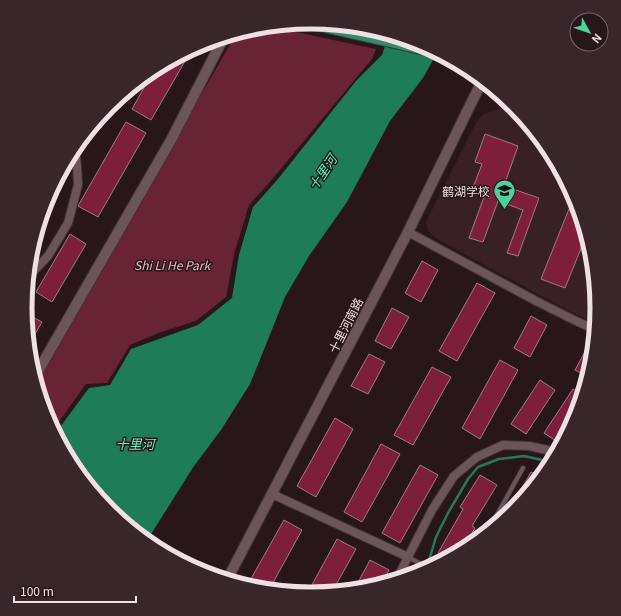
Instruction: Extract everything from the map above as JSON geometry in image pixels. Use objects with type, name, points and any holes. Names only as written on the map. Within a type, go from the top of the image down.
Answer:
[{"type":"main road","points":[[346,31],[389,41]]},
{"type":"street","points":[[39,370],[171,140],[220,44]]},
{"type":"street","name":"十里河南路","points":[[230,575],[408,232],[479,86]]},
{"type":"street","points":[[34,270],[48,256],[68,223],[78,185],[76,157]]},
{"type":"street","points":[[408,232],[536,301],[589,327]]},
{"type":"street","points":[[401,572],[432,510],[454,476],[477,457],[503,445],[529,446],[550,451]]},
{"type":"street","points":[[272,494],[408,557]]},
{"type":"lane","points":[[496,516],[523,468]]},
{"type":"lane","points":[[408,557],[421,564]]},
{"type":"shaded area","name":"鹤湖学校","points":[[504,107],[532,138],[552,169],[568,201],[575,218],[584,254],[589,290],[589,320],[567,310],[435,238],[428,230],[426,222],[477,121],[483,115]]},
{"type":"green space","name":"Shi Li He Park","points":[[288,30],[376,49],[372,59],[249,205],[234,254],[226,297],[196,321],[161,332],[130,345],[107,383],[86,384],[57,424],[46,398],[40,375],[232,41],[256,34]]},
{"type":"water","name":"十里河","points":[[387,40],[417,50],[434,58],[423,78],[390,121],[347,202],[309,256],[285,297],[250,384],[221,430],[194,466],[150,536],[113,505],[89,478],[59,429],[89,388],[110,385],[131,349],[198,325],[232,298],[239,255],[253,207],[278,179],[356,81],[382,55]]},
{"type":"building","points":[[187,58],[151,120],[132,109],[147,82],[171,66]]},
{"type":"building","points":[[126,122],[146,133],[98,217],[78,206]]},
{"type":"building","points":[[485,134],[518,146],[504,186],[539,198],[518,256],[507,253],[523,210],[498,201],[483,242],[469,238],[484,197],[471,193],[482,164],[475,162]]},
{"type":"building","points":[[569,209],[572,210],[582,246],[565,288],[541,279]]},
{"type":"building","points":[[70,234],[86,244],[52,302],[36,292]]},
{"type":"building","points":[[422,261],[438,270],[421,302],[405,293]]},
{"type":"building","points":[[477,283],[495,293],[457,361],[439,351]]},
{"type":"building","points":[[392,308],[409,317],[391,349],[375,341]]},
{"type":"building","points":[[531,316],[547,325],[530,357],[514,348]]},
{"type":"building","points":[[32,317],[42,322],[33,337]]},
{"type":"building","points":[[586,350],[582,373],[575,370]]},
{"type":"building","points":[[369,354],[385,362],[368,394],[351,386]]},
{"type":"building","points":[[500,360],[518,370],[480,439],[462,428]]},
{"type":"building","points":[[432,367],[451,377],[413,445],[394,435]]},
{"type":"building","points":[[540,380],[555,390],[526,434],[511,424]]},
{"type":"building","points":[[573,389],[577,392],[556,441],[544,433]]},
{"type":"building","points":[[335,418],[353,429],[316,497],[297,486]]},
{"type":"building","points":[[381,444],[400,454],[362,522],[344,512]]},
{"type":"building","points":[[420,465],[438,475],[400,543],[382,533]]},
{"type":"building","points":[[531,472],[535,474],[532,478],[520,492]]},
{"type":"building","points":[[480,475],[497,485],[472,526],[475,528],[470,537],[441,555],[438,553],[463,509],[460,507]]},
{"type":"building","points":[[284,520],[302,530],[272,585],[250,580]]},
{"type":"building","points":[[337,539],[356,549],[336,586],[311,587]]},
{"type":"building","points":[[370,560],[389,570],[385,576],[358,583]]},
{"type":"waterway","points":[[428,561],[436,537],[448,513],[468,479],[478,467],[499,459],[524,456],[544,460]]},
{"type":"place","name":"鹤湖学校","points":[[505,210]]}]
